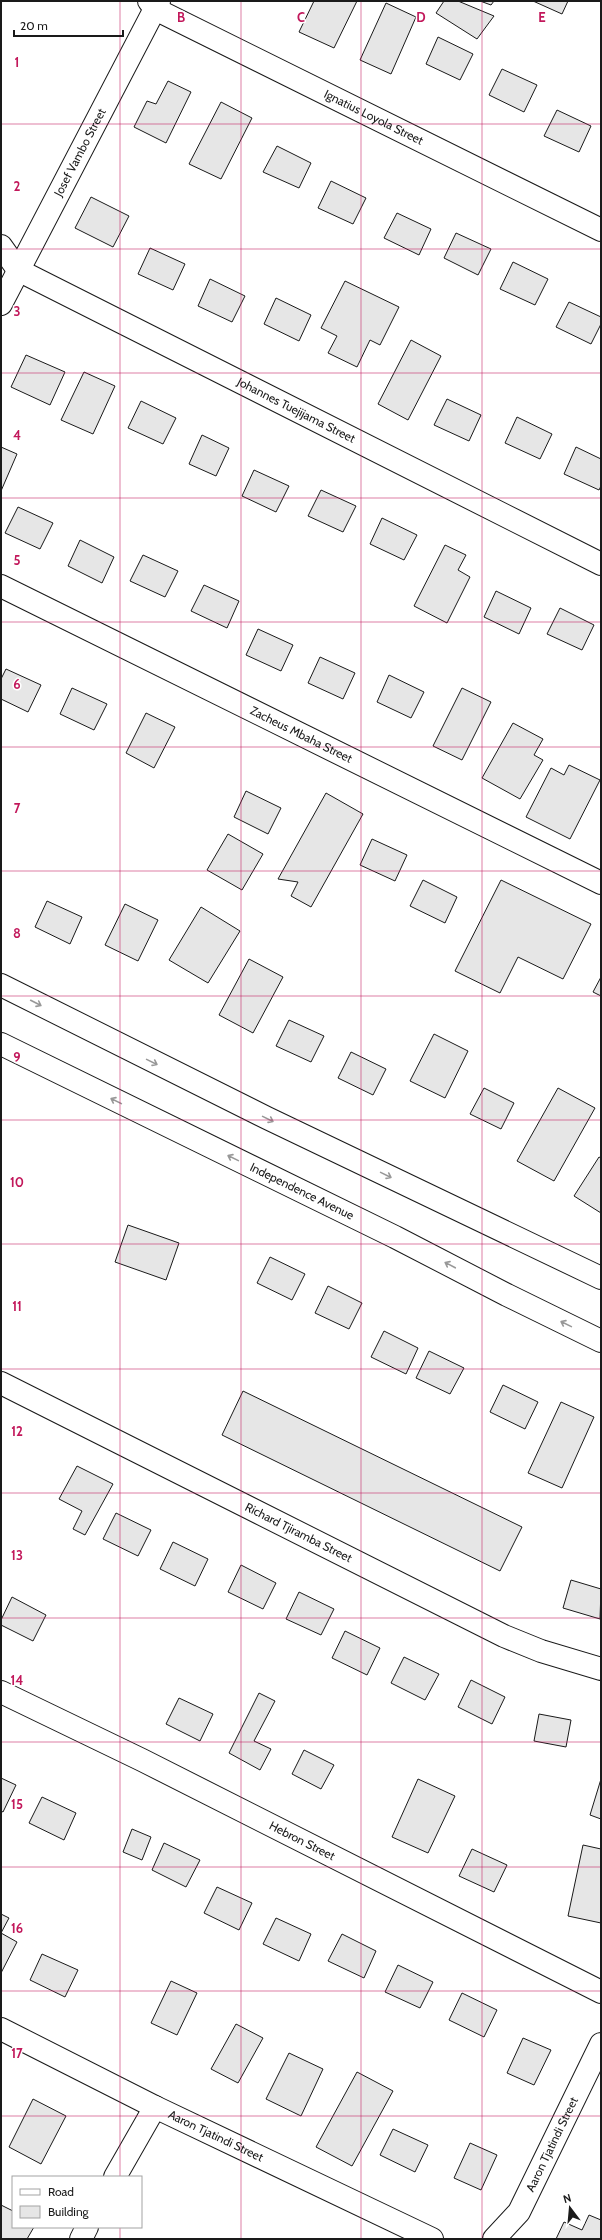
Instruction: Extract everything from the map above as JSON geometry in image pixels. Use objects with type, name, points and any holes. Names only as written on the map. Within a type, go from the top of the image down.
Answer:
[{"type":"street","name":"Ignatius Loyola Street","points":[[154,4],[601,230]]},
{"type":"street","name":"Josef Vambo Street","points":[[1,304],[154,4]]},
{"type":"street","name":"Johannes Tuejijama Street","points":[[1,246],[18,270],[601,564]]},
{"type":"street","name":"Zacheus Mbaha Street","points":[[1,586],[601,883]]},
{"type":"street","points":[[1,985],[260,1115],[601,1278]]},
{"type":"street","name":"Independence Avenue","points":[[1,1044],[395,1237],[507,1296],[601,1341]]},
{"type":"street","name":"Richard Tjiramba Street","points":[[1,1383],[504,1636],[541,1651],[601,1669]]},
{"type":"street","name":"Hebron Street","points":[[1,1692],[149,1764],[601,1992]]},
{"type":"street","name":"Aaron Tjatindi Street","points":[[1,2029],[155,2107],[432,2239]]},
{"type":"street","name":"Aaron Tjatindi Street","points":[[494,2239],[519,2212],[601,2044]]},
{"type":"street","points":[[116,2176],[155,2107]]},
{"type":"street","points":[[81,2239],[86,2228]]},
{"type":"building","points":[[314,1],[357,1],[334,48],[299,32]]},
{"type":"building","points":[[444,1],[458,1],[494,16],[477,39],[436,13]]},
{"type":"building","points":[[480,1],[494,1],[491,5]]},
{"type":"building","points":[[533,1],[568,1],[562,14]]},
{"type":"building","points":[[386,3],[416,17],[391,74],[360,60]]},
{"type":"building","points":[[438,37],[473,54],[460,80],[426,64]]},
{"type":"building","points":[[502,69],[537,85],[524,112],[489,95]]},
{"type":"building","points":[[168,81],[191,92],[166,143],[134,127],[147,101],[156,104]]},
{"type":"building","points":[[221,102],[252,118],[221,179],[189,164]]},
{"type":"building","points":[[557,110],[591,126],[579,152],[544,136]]},
{"type":"building","points":[[277,146],[311,163],[299,188],[263,172]]},
{"type":"building","points":[[331,181],[366,198],[353,224],[318,208]]},
{"type":"building","points":[[91,197],[129,216],[113,247],[75,228]]},
{"type":"building","points":[[397,213],[431,229],[419,255],[384,238]]},
{"type":"building","points":[[456,233],[491,249],[478,275],[444,258]]},
{"type":"building","points":[[150,248],[185,264],[173,290],[138,274]]},
{"type":"building","points":[[513,262],[548,279],[535,305],[500,289]]},
{"type":"building","points":[[210,279],[245,296],[232,322],[198,306]]},
{"type":"building","points":[[345,281],[399,307],[380,345],[370,340],[357,367],[328,353],[337,336],[321,328]]},
{"type":"building","points":[[276,298],[311,315],[299,341],[264,324]]},
{"type":"building","points":[[569,302],[601,317],[601,324],[591,344],[556,327]]},
{"type":"building","points":[[411,340],[441,356],[408,420],[378,404]]},
{"type":"building","points":[[26,355],[65,372],[50,405],[11,387]]},
{"type":"building","points":[[84,372],[115,386],[93,434],[61,420]]},
{"type":"building","points":[[447,399],[481,415],[469,441],[434,425]]},
{"type":"building","points":[[141,401],[176,418],[163,444],[128,428]]},
{"type":"building","points":[[517,417],[552,434],[540,459],[505,443]]},
{"type":"building","points":[[202,435],[229,448],[216,476],[189,464]]},
{"type":"building","points":[[1,447],[17,454],[1,491]]},
{"type":"building","points":[[576,447],[601,459],[601,486],[599,490],[564,474]]},
{"type":"building","points":[[254,470],[289,486],[276,512],[242,496]]},
{"type":"building","points":[[321,490],[356,506],[343,532],[308,516]]},
{"type":"building","points":[[18,507],[53,523],[40,549],[5,533]]},
{"type":"building","points":[[382,518],[417,535],[404,560],[370,544]]},
{"type":"building","points":[[80,540],[114,557],[102,583],[68,566]]},
{"type":"building","points":[[445,545],[466,555],[458,570],[470,577],[447,623],[414,606]]},
{"type":"building","points":[[143,555],[178,571],[165,597],[130,581]]},
{"type":"building","points":[[204,585],[239,601],[227,628],[191,611]]},
{"type":"building","points":[[496,591],[531,608],[519,634],[484,617]]},
{"type":"building","points":[[560,608],[594,625],[582,650],[547,634]]},
{"type":"building","points":[[258,629],[293,645],[281,671],[246,655]]},
{"type":"building","points":[[320,657],[355,673],[343,699],[308,683]]},
{"type":"building","points":[[6,669],[41,685],[28,712],[1,699],[1,679]]},
{"type":"building","points":[[389,675],[424,692],[411,718],[377,702]]},
{"type":"building","points":[[72,688],[107,704],[94,730],[60,714]]},
{"type":"building","points":[[462,688],[491,702],[462,760],[433,746]]},
{"type":"building","points":[[146,713],[175,727],[154,768],[126,753]]},
{"type":"building","points":[[513,723],[543,739],[534,755],[543,760],[520,799],[482,778]]},
{"type":"building","points":[[569,765],[600,780],[570,839],[526,817],[551,768],[564,775]]},
{"type":"building","points":[[246,791],[281,808],[268,834],[234,817]]},
{"type":"building","points":[[326,793],[363,814],[311,907],[291,896],[298,882],[278,879]]},
{"type":"building","points":[[228,834],[263,854],[242,890],[207,870]]},
{"type":"building","points":[[372,839],[407,855],[395,881],[360,865]]},
{"type":"building","points":[[423,880],[457,897],[445,923],[410,906]]},
{"type":"building","points":[[501,880],[591,924],[563,979],[518,957],[500,993],[455,971]]},
{"type":"building","points":[[47,901],[82,917],[70,944],[35,927]]},
{"type":"building","points":[[125,904],[158,920],[138,961],[105,945]]},
{"type":"building","points":[[201,907],[240,931],[208,983],[169,960]]},
{"type":"building","points":[[249,959],[283,977],[253,1033],[219,1015]]},
{"type":"building","points":[[601,977],[601,996],[593,992]]},
{"type":"building","points":[[289,1020],[324,1036],[311,1062],[276,1046]]},
{"type":"building","points":[[434,1034],[468,1051],[445,1098],[410,1081]]},
{"type":"building","points":[[351,1052],[386,1069],[373,1095],[338,1078]]},
{"type":"building","points":[[484,1088],[514,1103],[501,1129],[470,1114]]},
{"type":"building","points":[[558,1088],[595,1108],[554,1181],[517,1161]]},
{"type":"building","points":[[599,1157],[601,1158],[601,1213],[574,1196]]},
{"type":"building","points":[[128,1225],[179,1243],[166,1280],[115,1262]]},
{"type":"building","points":[[270,1257],[305,1274],[292,1300],[257,1283]]},
{"type":"building","points":[[328,1286],[362,1303],[349,1329],[315,1313]]},
{"type":"building","points":[[384,1331],[418,1348],[406,1374],[371,1357]]},
{"type":"building","points":[[429,1351],[464,1368],[450,1394],[416,1378]]},
{"type":"building","points":[[503,1385],[538,1402],[525,1429],[490,1412]]},
{"type":"building","points":[[243,1391],[522,1527],[500,1571],[222,1435]]},
{"type":"building","points":[[561,1402],[594,1417],[562,1488],[528,1473]]},
{"type":"building","points":[[77,1466],[113,1484],[85,1535],[73,1529],[82,1511],[59,1499]]},
{"type":"building","points":[[116,1513],[151,1530],[138,1556],[103,1539]]},
{"type":"building","points":[[173,1542],[208,1559],[195,1586],[160,1569]]},
{"type":"building","points":[[241,1565],[276,1583],[263,1609],[228,1592]]},
{"type":"building","points":[[571,1580],[601,1589],[600,1619],[563,1608]]},
{"type":"building","points":[[299,1592],[334,1609],[321,1635],[286,1619]]},
{"type":"building","points":[[12,1597],[46,1615],[33,1641],[1,1625],[1,1620]]},
{"type":"building","points":[[345,1631],[380,1648],[367,1675],[332,1658]]},
{"type":"building","points":[[404,1657],[439,1674],[425,1700],[391,1683]]},
{"type":"building","points":[[471,1680],[505,1697],[492,1724],[458,1707]]},
{"type":"building","points":[[259,1693],[275,1701],[254,1741],[271,1749],[260,1770],[229,1753]]},
{"type":"building","points":[[179,1698],[213,1714],[200,1741],[166,1724]]},
{"type":"building","points":[[539,1714],[571,1720],[566,1747],[534,1741]]},
{"type":"building","points":[[304,1750],[334,1765],[321,1789],[292,1774]]},
{"type":"building","points":[[1,1778],[16,1785],[3,1812],[1,1811]]},
{"type":"building","points":[[418,1779],[455,1796],[428,1853],[392,1837]]},
{"type":"building","points":[[601,1779],[601,1819],[590,1815]]},
{"type":"building","points":[[42,1797],[76,1813],[64,1840],[29,1823]]},
{"type":"building","points":[[132,1829],[151,1837],[142,1860],[123,1852]]},
{"type":"building","points":[[164,1843],[200,1860],[186,1887],[152,1870]]},
{"type":"building","points":[[583,1845],[601,1849],[601,1923],[568,1916]]},
{"type":"building","points":[[472,1849],[507,1865],[494,1892],[459,1876]]},
{"type":"building","points":[[217,1887],[252,1903],[239,1930],[204,1913]]},
{"type":"building","points":[[1,1914],[9,1918],[1,1933]]},
{"type":"building","points":[[276,1918],[311,1934],[299,1961],[263,1944]]},
{"type":"building","points":[[1,1933],[17,1942],[1,1973]]},
{"type":"building","points":[[342,1934],[376,1951],[364,1978],[328,1961]]},
{"type":"building","points":[[42,1954],[78,1970],[65,1997],[30,1980]]},
{"type":"building","points":[[398,1965],[433,1982],[420,2008],[385,1992]]},
{"type":"building","points":[[171,1981],[197,1993],[177,2035],[151,2023]]},
{"type":"building","points":[[462,1993],[497,2010],[484,2037],[449,2020]]},
{"type":"building","points":[[236,2024],[263,2038],[238,2083],[211,2069]]},
{"type":"building","points":[[523,2038],[551,2050],[534,2085],[507,2073]]},
{"type":"building","points":[[289,2053],[323,2069],[301,2116],[266,2099]]},
{"type":"building","points":[[357,2072],[393,2091],[352,2166],[316,2147]]},
{"type":"building","points":[[33,2099],[66,2116],[41,2164],[9,2147]]},
{"type":"building","points":[[393,2129],[428,2145],[415,2172],[380,2155]]},
{"type":"building","points":[[470,2143],[497,2155],[481,2190],[454,2178]]},
{"type":"building","points":[[1,2205],[12,2210],[12,2228],[33,2228],[27,2239],[1,2239]]},
{"type":"building","points":[[589,2215],[601,2220],[601,2239],[556,2239],[564,2222],[582,2230]]}]
